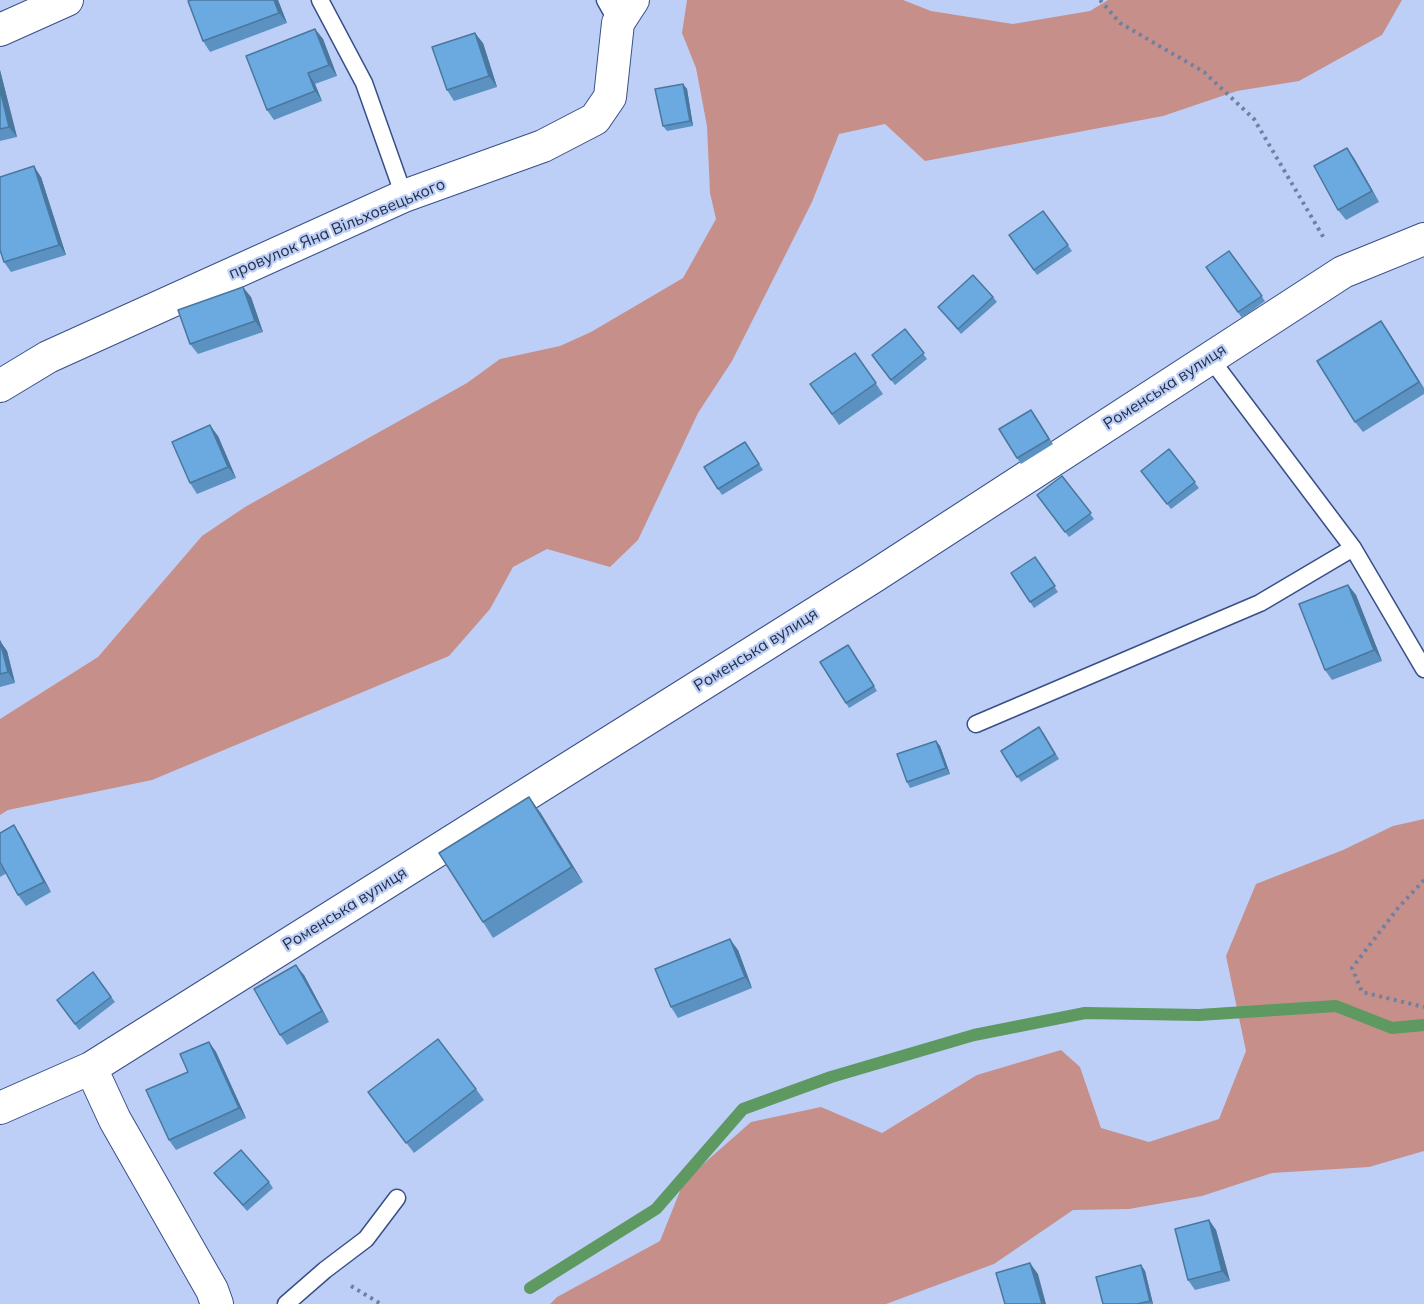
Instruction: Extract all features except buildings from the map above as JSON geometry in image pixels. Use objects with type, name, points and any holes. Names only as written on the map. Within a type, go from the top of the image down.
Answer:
[{"type":"street","points":[[0,30],[67,0]]},
{"type":"street","name":"провулок Яна Вільховецького","points":[[0,386],[48,357],[404,196],[543,146],[595,119],[610,97],[618,8]]},
{"type":"street","name":"Роменська вулиця","points":[[0,1108],[91,1068],[873,577],[1343,272],[1424,239]]},
{"type":"street","points":[[91,1068],[115,1120],[218,1304]]},
{"type":"lane","points":[[320,0],[364,83],[404,196]]},
{"type":"lane","points":[[1210,358],[1353,548],[1424,669]]},
{"type":"lane","points":[[976,724],[1260,603],[1353,548]]},
{"type":"lane","points":[[286,1304],[366,1239],[397,1198]]},
{"type":"path","points":[[1100,0],[1120,23],[1204,72],[1254,119],[1343,272]]},
{"type":"path","points":[[1423,1006],[1362,992],[1352,968],[1398,908],[1424,880]]},
{"type":"shaded area","points":[[687,0],[903,0],[931,11],[1013,24],[1090,11],[1108,0],[1402,0],[1382,35],[1299,81],[1237,91],[1163,116],[925,161],[885,124],[839,134],[812,202],[732,361],[698,413],[638,540],[610,567],[547,549],[513,567],[490,609],[449,656],[152,780],[8,810],[0,815],[0,719],[98,657],[202,536],[245,507],[467,383],[500,359],[560,346],[591,332],[683,278],[716,219],[710,193],[707,126],[696,68],[682,33]]},
{"type":"shaded area","points":[[1424,819],[1424,1151],[1369,1167],[1272,1173],[1202,1196],[1129,1209],[1073,1210],[994,1264],[886,1304],[550,1304],[557,1297],[660,1241],[684,1181],[751,1122],[821,1107],[882,1133],[977,1075],[1061,1050],[1080,1067],[1101,1128],[1149,1142],[1219,1119],[1246,1051],[1226,956],[1256,884],[1343,850],[1393,826]]},
{"type":"waterway","points":[[530,1288],[656,1209],[743,1109],[831,1077],[974,1035],[1085,1013],[1199,1015],[1336,1006],[1392,1028],[1424,1025]]}]
